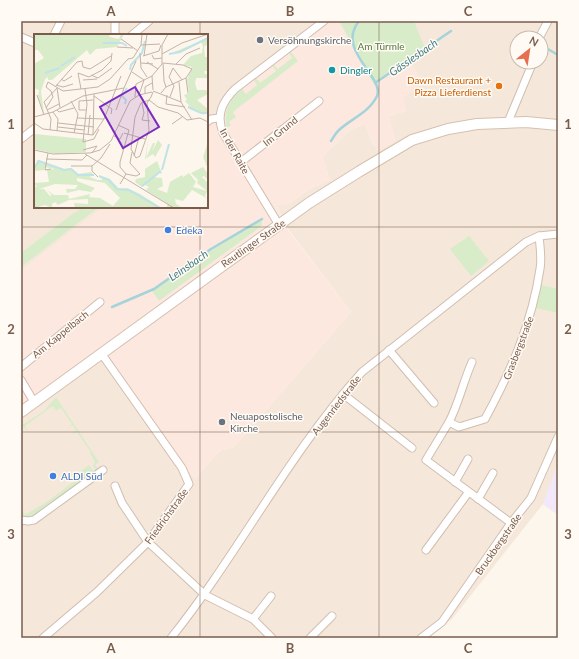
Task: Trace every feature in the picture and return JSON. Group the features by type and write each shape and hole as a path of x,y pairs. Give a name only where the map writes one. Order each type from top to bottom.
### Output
{"main road":[{"name":"Reutlinger Straße","path":"21,412 279,225 360,171 421,136 462,127 508,122 558,125"}],"street":[{"path":"54,34 61,21"},
{"path":"115,21 115,34"},
{"path":"133,34 149,21"},
{"name":"In der Raite","path":"279,225 223,133 219,118 221,108 230,94 324,21"},
{"path":"543,30 548,21"},
{"path":"21,37 34,43"},
{"path":"508,122 530,70"},
{"name":"Im Grund","path":"241,162 319,101"},
{"path":"208,121 211,119 219,118"},
{"path":"21,139 34,129"},
{"name":"Augenriedstraße","path":"171,638 205,595 287,471 343,394 362,372 526,242 540,236 558,234"},
{"name":"Grasbergstraße","path":"449,422 459,428 485,419 507,379 528,326 540,268 540,236"},
{"name":"Am Kappelbach","path":"21,366 100,302"},
{"path":"389,350 434,403"},
{"name":"Friedrichstraße","path":"44,638 97,592 148,542 189,484 182,468 101,353"},
{"path":"472,362 463,381 456,410 426,460 468,493 511,523"},
{"path":"21,380 34,402"},
{"path":"343,394 412,448"},
{"name":"Bruckbergstraße","path":"421,638 442,622 511,523 531,498 558,437"},
{"path":"455,482 468,459"},
{"path":"21,520 28,522 34,520 103,470"},
{"path":"478,499 493,473"},
{"path":"115,486 122,503 148,542 205,595 253,619 272,638"},
{"path":"426,550 468,493"},
{"path":"253,619 271,596"},
{"path":"310,638 332,616"}],"shaded area":[{"path":"21,21 331,21 234,96 226,111 225,117 208,119 208,34 34,34 34,208 103,208 21,271"},
{"path":"331,21 339,21 373,83 407,58 423,81 403,98 406,111 389,116 396,141 377,151 365,125 350,130 322,157 330,180 311,188 287,205 280,206 276,204 288,230 351,312 234,447 219,451 195,479 104,354 21,412 21,271 103,208 208,208 208,119 225,117 228,105 234,96"},
{"path":"339,21 558,21 558,515 543,504 452,619 428,638 21,638 21,415 104,353 195,479 219,451 234,447 351,312 288,229 275,202 287,205 311,188 330,180 322,157 350,130 365,124 374,146 389,116 406,111"},
{"path":"558,462 558,515 543,504"}],"green space":[{"name":"Am Türmle","path":"339,21 414,21 424,46 373,83"},
{"path":"291,52 298,61 233,112 236,117 229,122 231,125 227,128 226,111 234,97 242,89 246,94 257,85 254,80 256,78 260,83 276,71 272,66 274,65 278,69 292,58 289,53"},
{"path":"93,208 98,208 21,267 21,253 75,212 81,209 90,210"},
{"path":"262,220 262,225 259,228 159,301 152,291 212,250"},
{"path":"469,236 489,261 471,276 450,249"},
{"path":"541,285 558,289 558,313 536,308"},
{"path":"56,397 99,462 95,465 98,469 96,471 93,466 95,462 90,453 91,452 77,432 71,434 76,431 73,425 67,429 72,424 61,408 56,411 53,406 51,407 25,426 28,432 22,425 44,411"},
{"path":"89,465 94,472 34,515 27,517 21,515 21,509 25,515 48,501 83,475 80,472"}],"waterway":[{"name":"Leinsbach","path":"331,141 338,131 369,107 377,96 378,89 356,52 353,42 353,32 359,21"},
{"name":"Gässlesbach","path":"375,83 451,31"},
{"name":"Gässlesbach","path":"549,50 558,55"},
{"name":"Leinsbach","path":"112,307 154,289 211,249 262,219"}],"place":[{"name":"Versöhnungskirche","path":"260,40"},
{"name":"Dingler","path":"332,70"},
{"name":"Dawn Restaurant + Pizza Lieferdienst","path":"499,86"},
{"name":"Edeka","path":"168,230"},
{"name":"Neuapostolische Kirche","path":"222,422"},
{"name":"ALDI Süd","path":"53,476"}]}
